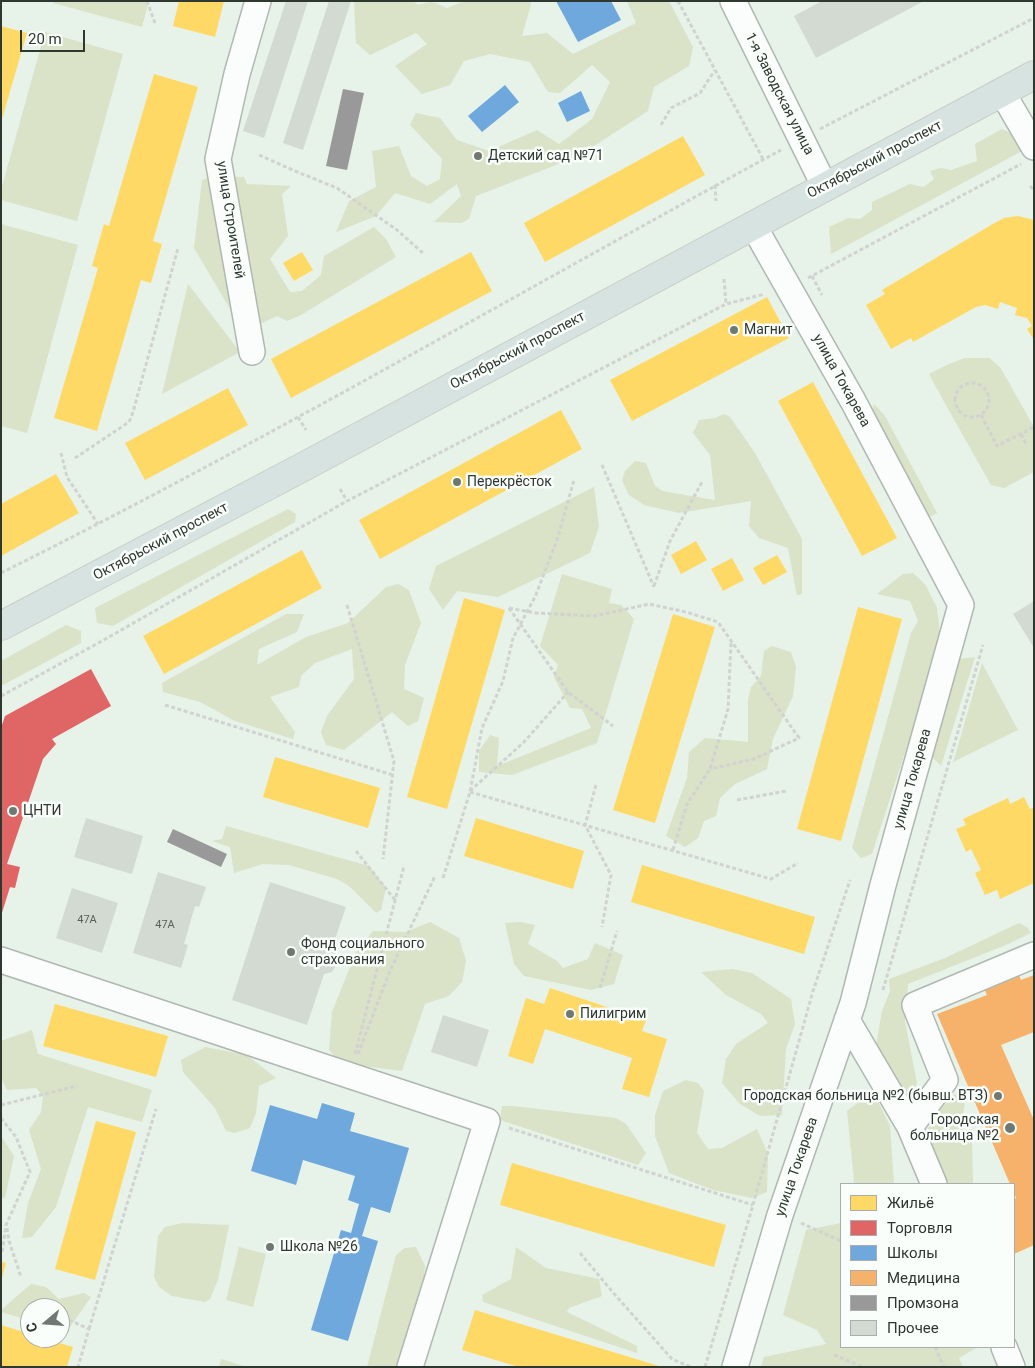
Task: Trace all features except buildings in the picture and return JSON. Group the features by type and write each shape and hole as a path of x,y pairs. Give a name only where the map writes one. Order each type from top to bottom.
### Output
{"main road":[{"name":"Октябрьский проспект","path":"1,626 304,467 1034,75"}],"street":[{"name":"улица Строителей","path":"252,352 218,159 236,74 258,1"},
{"name":"1-я Заводская улица","path":"733,1 825,187"},
{"path":"1002,92 1030,154"},
{"name":"улица Токарева","path":"735,1367 780,1214 853,1003 883,885 962,605 853,401 753,226"},
{"path":"910,1127 945,1080 915,1005 1034,955"},
{"path":"1,960 487,1121 410,1367"},
{"path":"847,1020 910,1127 934,1183"},
{"path":"1004,1348 1012,1367"}],"path":[{"path":"147,1 155,23"},
{"path":"678,1 763,159"},
{"path":"818,130 1034,18"},
{"path":"661,125 671,108 700,93 715,70"},
{"path":"1,573 98,524 298,417 783,148"},
{"path":"1,696 102,641 347,501 726,304 789,289 1030,154"},
{"path":"259,155 337,188 397,230 424,254"},
{"path":"715,185 716,201"},
{"path":"1030,186 1034,190"},
{"path":"75,458 129,422 134,412 178,248"},
{"path":"724,280 726,304"},
{"path":"972,383 984,388 988,393 989,399 988,405 981,415 975,418 962,415 955,403 955,396 959,389 972,383"},
{"path":"981,415 997,446 1034,427"},
{"path":"298,417 306,430"},
{"path":"1021,434 1027,446"},
{"path":"61,453 68,477 98,524"},
{"path":"602,465 654,587 670,541 702,482"},
{"path":"444,878 470,792 482,728 503,681 513,638 535,597 557,540 574,480"},
{"path":"340,489 347,501"},
{"path":"613,726 568,692 509,608 536,614 595,616 649,604 686,612 718,622 800,738 754,759 710,769"},
{"path":"347,605 394,761 383,860"},
{"path":"673,850 687,804 710,769 728,709 731,641"},
{"path":"882,994 983,645"},
{"path":"470,792 524,742 568,692"},
{"path":"165,705 393,775"},
{"path":"596,785 585,825 611,875 602,927"},
{"path":"737,800 786,791"},
{"path":"470,792 771,879 798,863"},
{"path":"356,851 396,900"},
{"path":"349,1076 404,866"},
{"path":"349,1076 390,971 435,876"},
{"path":"705,1367 813,991 850,880"},
{"path":"600,988 617,931"},
{"path":"1,1105 77,1086"},
{"path":"78,1367 156,1109"},
{"path":"1,1118 16,1137 30,1172 6,1225 2,1254"},
{"path":"487,1121 760,1207"},
{"path":"794,1220 840,1241"},
{"path":"6,1225 9,1241 21,1277"},
{"path":"580,1253 672,1359 692,1367"},
{"path":"70,1320 88,1329"},
{"path":"935,1348 944,1367"},
{"path":"834,1355 863,1367"}],"green space":[{"path":"53,1 149,1 142,27 53,3"},
{"path":"354,1 413,1 418,5 433,2 447,8 464,1 530,1 531,4 522,36 547,33 573,54 636,23 627,1 669,1 693,47 689,66 654,87 648,111 577,157 476,196 469,219 461,223 434,222 461,196 457,184 430,204 395,193 376,216 336,232 349,201 376,187 372,151 399,146 411,176 427,186 440,179 442,159 410,125 416,113 440,118 457,140 489,151 537,130 559,144 592,119 610,82 592,65 560,93 548,92 530,62 490,54 464,61 450,85 422,94 395,66 427,44 416,33 370,55 356,43"},
{"path":"45,32 123,54 77,221 1,200 1,190"},
{"path":"1002,129 1011,133 1022,151 831,254 829,227 848,218 860,219 872,210 872,202 910,184 924,187 934,179 930,171 941,168 951,170 977,161 975,144"},
{"path":"211,176 244,177 247,184 291,186 282,194 288,236 270,259 290,292 302,291 321,275 324,256 374,227 386,239 396,257 301,315 287,321 277,316 250,329 239,324 194,248 202,180"},
{"path":"1,224 78,245 27,433 1,426"},
{"path":"188,284 240,352 162,394"},
{"path":"965,358 989,358 1000,367 1034,427 1034,472 1004,488 991,485 929,374"},
{"path":"874,404 885,416 937,513 924,520 871,415"},
{"path":"724,414 730,417 755,453 802,539 802,594 797,595 788,548 759,538 749,526 751,501 679,513 644,505 629,495 622,481 625,471 635,461 646,463 655,486 662,491 715,500 710,455 693,433 699,420 715,418"},
{"path":"594,487 599,526 590,553 498,597 457,591 443,610 429,589 436,566"},
{"path":"288,509 296,514 295,522 113,626 97,623 95,608"},
{"path":"913,573 925,584 937,608 941,642 872,854 861,858 852,848 911,633 918,621 910,601 877,594 903,574"},
{"path":"562,574 612,589 609,603 621,605 634,619 597,743 512,775 479,772 479,751 490,735 499,738 497,766 591,728 582,709 570,708 554,677 558,665 540,646"},
{"path":"398,584 409,590 421,623 405,665 404,689 424,698 418,721 408,726 392,712 344,750 326,745 321,732 327,716 354,679 352,649 315,663 301,676 299,687 270,697 295,732 293,739 235,721 200,702 163,692 162,683 286,614 304,614 297,632 259,649 257,665 306,637 348,623 386,587"},
{"path":"66,625 81,631 81,643 1,685 1,661"},
{"path":"772,646 791,652 796,667 793,696 773,739 767,769 735,784 720,798 716,816 704,821 698,838 685,847 666,836 687,778 689,752 705,738 748,742 748,700 751,687 761,676 764,651"},
{"path":"975,657 941,766 930,755 959,659"},
{"path":"982,663 1018,730 953,763"},
{"path":"226,826 369,866 386,888 381,910 376,913 349,886 337,879 289,865 263,864 234,873 230,847 212,841 222,839"},
{"path":"430,922 459,938 466,961 462,982 449,996 425,1004 402,1071 355,1065 336,1058 329,1050 332,1012 356,952 373,931 406,932"},
{"path":"520,922 535,925 528,944 557,961 563,968 588,959 595,943 623,955 614,984 591,990 524,976 514,964 505,923"},
{"path":"1019,923 1028,928 1031,933 1006,945 908,984 905,1021 917,1083 912,1095 903,1098 875,1051 882,1011 890,991 889,979 945,958"},
{"path":"732,969 752,973 791,999 795,1024 786,1049 782,1115 760,1116 740,1104 722,1083 726,1059 736,1044 768,1023 761,1014 726,995 701,972"},
{"path":"32,1030 38,1054 152,1090 142,1122 88,1107 56,1207 32,1237 22,1238 28,1203 41,1169 29,1130 41,1112 43,1096 36,1088 7,1090 1,1078 1,1041"},
{"path":"205,1047 247,1055 276,1078 259,1086 256,1113 250,1128 235,1133 226,1131 215,1108 183,1072 181,1060"},
{"path":"686,1080 698,1083 704,1091 697,1133 708,1149 722,1148 757,1129 768,1154 767,1192 752,1198 713,1190 669,1173 655,1136 655,1115 663,1091"},
{"path":"873,1091 890,1126 894,1183 853,1183 847,1111"},
{"path":"955,1094 965,1104 961,1124 972,1141 973,1183 941,1183 924,1139 933,1116"},
{"path":"502,1106 616,1118 626,1124 646,1153 638,1165 500,1120"},
{"path":"1,1136 14,1156 5,1198 1,1197"},
{"path":"182,1223 229,1225 218,1280 210,1299 205,1302 172,1296 159,1287 154,1277 158,1236 165,1227"},
{"path":"840,1223 840,1348 976,1348 959,1358 963,1367 761,1367 764,1357 826,1344 817,1330 783,1315 806,1230"},
{"path":"239,1247 266,1254 253,1307 226,1300"},
{"path":"416,1247 425,1266 421,1313 403,1367 367,1367 396,1255 405,1248"},
{"path":"516,1247 546,1268 599,1279 602,1296 569,1308 567,1312 637,1346 637,1353 483,1302 482,1295 511,1279"},
{"path":"31,1284 46,1287 58,1298 20,1298 20,1318 1,1312"},
{"path":"84,1293 91,1297 70,1327 70,1298 63,1298"},
{"path":"221,1359 247,1367 219,1367"}],"place":[{"name":"Детский сад №71","path":"478,156"},
{"name":"Магнит","path":"734,330"},
{"name":"Перекрёсток","path":"457,482"},
{"name":"ЦНТИ","path":"13,811"},
{"name":"Фонд социального страхования","path":"291,952"},
{"name":"Пилигрим","path":"570,1014"},
{"name":"Городская больница №2 (бывш. ВТЗ)","path":"998,1096"},
{"name":"Городская больница №2","path":"1010,1128"},
{"name":"Школа №26","path":"270,1247"}]}
